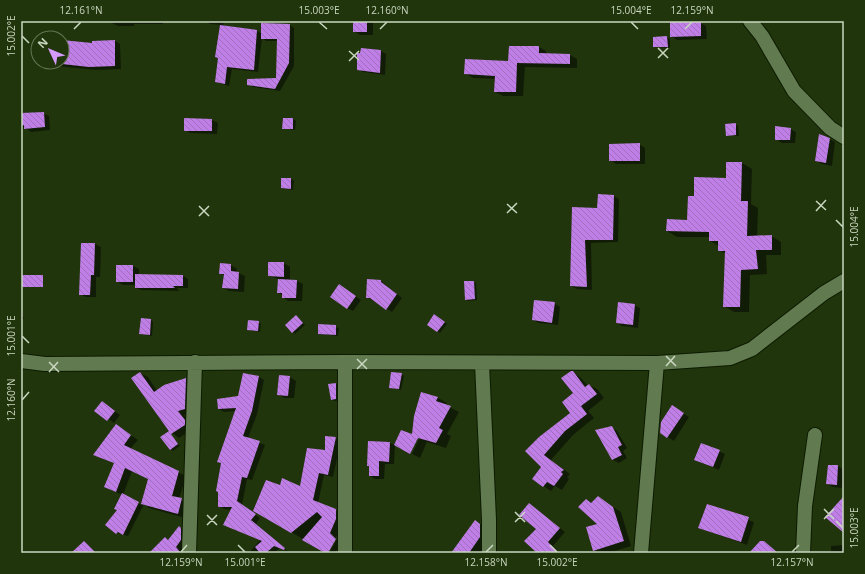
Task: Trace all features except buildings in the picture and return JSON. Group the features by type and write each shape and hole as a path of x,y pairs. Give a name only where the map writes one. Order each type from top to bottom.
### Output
{"street":[{"path":"750,21 762,36 794,91 830,128 844,137"},
{"path":"21,361 45,364 195,362 482,363 657,362 730,358 752,349 824,293 844,281"},
{"path":"189,553 195,362"},
{"path":"345,362 346,553"},
{"path":"641,553 657,362"},
{"path":"482,363 490,520 489,553"},
{"path":"803,553 805,506 815,435"}]}
